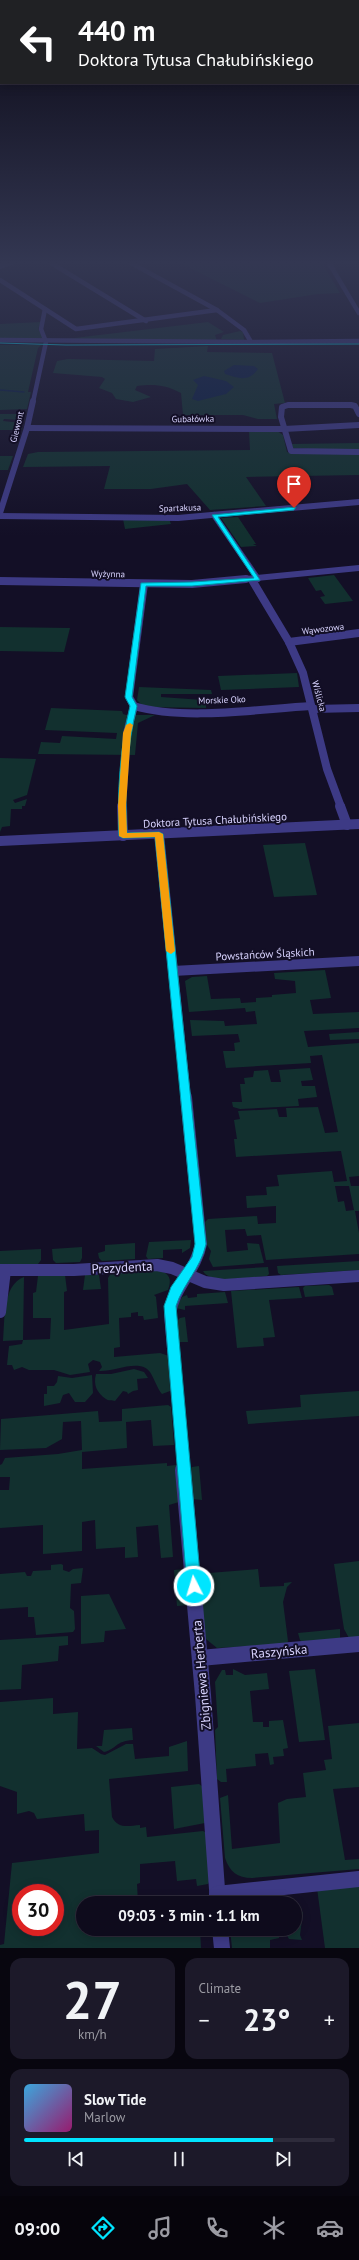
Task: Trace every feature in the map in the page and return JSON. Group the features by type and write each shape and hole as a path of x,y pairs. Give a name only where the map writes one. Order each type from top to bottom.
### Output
{"street":[{"name":"Giewont","path":"0,512 2,500 27,428 43,354"},
{"path":"359,414 355,406 351,404 297,405 282,407 284,429 291,451 359,452"},
{"name":"Gubałówka","path":"27,428 284,429 359,425"},
{"name":"Spartakusa","path":"0,516 178,518 359,502"},
{"name":"Wiślicka","path":"214,515 255,579 289,642 303,673 327,769 347,825"},
{"name":"Wyżynna","path":"0,581 192,584 359,568"},
{"path":"123,836 122,815 127,733 134,706 129,697 144,584"},
{"name":"Wąwozowa","path":"289,642 359,633"},
{"name":"Morskie Oko","path":"134,706 150,710 185,711 312,707 359,708"},
{"name":"Doktora Tytusa Chałubińskiego","path":"0,841 359,824"},
{"name":"Zbigniewa Herberta","path":"159,834 200,1244 198,1258 186,1274 172,1299 170,1315 200,1658 217,1896"},
{"name":"Powstańców Śląskich","path":"173,971 359,961"},
{"name":"Prezydenta","path":"2,1270 81,1269 157,1265 205,1282 224,1285 359,1276"},
{"path":"0,1312 2,1270"},
{"name":"Raszyńska","path":"200,1658 359,1644"},
{"path":"238,1896 359,1879"},
{"path":"221,1936 222,1948"}],"green space":[{"path":"0,354 37,354 28,392 31,392 27,409 0,410"},
{"path":"155,354 272,354 285,403 274,404 277,419 258,419 243,415 183,415 181,393 170,388 155,385 137,386 135,390 151,397 133,402 116,399 112,393 99,388 105,379 102,377 53,373 57,361 68,359 154,361"},
{"path":"0,414 24,414 22,420 4,419 3,421 22,423 22,430 0,430"},
{"path":"249,431 277,431 283,435 287,452 290,453 359,454 359,475 246,477 266,506 210,510 187,484 151,489 104,489 110,466 23,467 28,454 38,452 250,450"},
{"path":"359,443 359,451 293,448 291,444"},
{"path":"0,456 13,456 8,470 0,470"},
{"path":"238,517 256,544 253,544 257,546 241,547 221,518"},
{"path":"123,519 169,519 171,524 125,529"},
{"path":"334,575 353,601 325,604 320,597 325,596 321,590 316,591 308,578"},
{"path":"0,627 70,628 64,652 0,651"},
{"path":"297,673 299,687 221,690 218,676"},
{"path":"139,687 211,690 212,694 161,694 161,697 203,700 206,708 144,707 137,700"},
{"path":"51,708 122,711 123,714 126,715 155,715 138,723 135,755 38,754 41,742 60,743 62,736 116,739 117,733 45,730"},
{"path":"0,758 36,759 27,795 13,800 15,803 27,799 25,806 22,806 22,809 11,809 10,826 2,827 0,832"},
{"path":"305,843 317,895 274,897 263,845"},
{"path":"325,970 331,998 310,1000 313,1014 359,1012 359,1028 304,1031 308,1047 359,1043 359,1176 349,1177 351,1186 359,1186 359,1211 355,1211 359,1233 359,1254 266,1260 261,1235 247,1236 245,1229 225,1230 227,1252 248,1250 247,1243 259,1244 264,1263 213,1267 209,1259 211,1251 207,1245 205,1222 208,1219 257,1216 258,1224 276,1223 276,1206 247,1208 246,1196 267,1195 266,1187 279,1186 277,1175 332,1171 334,1182 347,1181 341,1151 236,1157 234,1139 237,1139 234,1120 240,1119 238,1111 277,1109 279,1117 287,1117 286,1108 318,1107 325,1133 338,1132 322,1055 310,1056 311,1063 226,1068 223,1051 235,1051 234,1043 240,1042 238,1034 192,1036 190,1020 224,1021 225,1026 257,1024 255,1011 246,1012 245,1008 189,1012 185,981 192,977 207,976 211,999 240,998 241,1003 256,1002 256,998 272,997 272,995 296,993 295,981 275,979 274,973","holes":["335,1186 349,1186 354,1210 346,1211 344,1201 338,1202"]},
{"path":"359,1032 359,1039 330,1040 329,1034"},
{"path":"310,1068 313,1080 301,1081 302,1086 315,1086 317,1097 298,1099 299,1106 240,1109 233,1107 232,1102 242,1102 240,1084 245,1084 244,1078 253,1077 254,1071 268,1070 271,1082 281,1082 279,1070"},
{"path":"191,1240 190,1248 182,1253 182,1249 163,1250 163,1258 148,1259 146,1256 149,1242"},
{"path":"135,1243 135,1259 102,1261 99,1258 98,1253 105,1251 105,1245"},
{"path":"82,1247 82,1258 80,1262 56,1263 53,1260 52,1249"},
{"path":"41,1249 41,1260 38,1264 0,1266 0,1251"},
{"path":"359,1261 359,1270 281,1275 278,1273 277,1266"},
{"path":"268,1267 269,1274 267,1276 242,1279 214,1278 207,1275 203,1271"},
{"path":"159,1270 166,1273 169,1277 170,1283 168,1290 154,1295 156,1297 158,1318 144,1320 143,1316 138,1316 138,1312 131,1313 131,1317 119,1318 120,1347 114,1348 114,1357 160,1353 169,1356 170,1391 162,1394 150,1372 146,1368 140,1366 99,1371 102,1367 100,1362 93,1360 88,1364 90,1372 70,1375 54,1370 29,1370 22,1367 14,1370 12,1365 7,1365 9,1346 22,1344 23,1340 50,1339 51,1318 33,1318 33,1293 36,1292 38,1276 65,1275 67,1291 64,1292 64,1330 109,1324 108,1278 111,1273"},
{"path":"85,1275 99,1275 101,1289 83,1290"},
{"path":"24,1277 23,1340 3,1341 8,1295 17,1281"},
{"path":"329,1285 332,1287 334,1295 305,1297 303,1288 305,1286"},
{"path":"299,1287 302,1298 269,1300 275,1337 263,1338 264,1346 237,1348 231,1291"},
{"path":"225,1292 228,1303 185,1306 185,1310 176,1308 182,1297 187,1295 188,1298 197,1297 197,1294"},
{"path":"185,1317 188,1342 179,1342 177,1321 180,1318"},
{"path":"134,1369 144,1372 148,1378 137,1379 138,1390 128,1394 127,1392 123,1391 115,1401 107,1400 96,1388 96,1374 111,1374"},
{"path":"92,1375 93,1393 85,1402 75,1402 69,1393 63,1395 60,1403 44,1406 44,1394 47,1394 47,1386 54,1386 57,1382 58,1376 72,1378"},
{"path":"359,1391 359,1416 248,1424 246,1411 301,1407 300,1395"},
{"path":"168,1405 171,1407 174,1445 153,1446 151,1420 126,1422 127,1448 82,1452 82,1469 167,1463 167,1466 176,1465 179,1502 169,1505 173,1557 161,1558 158,1525 136,1527 138,1557 125,1558 125,1547 96,1549 95,1520 82,1522 82,1551 43,1554 43,1525 0,1528 0,1490 9,1490 10,1477 0,1477 0,1465 5,1458 58,1454 82,1450 81,1421 63,1422 62,1439 46,1448 0,1450 1,1419 98,1411 99,1422 122,1421 122,1409"},
{"path":"199,1466 202,1500 192,1499 190,1469 192,1467"},
{"path":"359,1561 359,1637 349,1638 344,1629 334,1564"},
{"path":"51,1565 63,1565 63,1570 69,1572 73,1569 83,1568 81,1583 71,1584 70,1608 74,1611 75,1629 73,1632 36,1635 34,1617 28,1617 28,1607 0,1609 0,1574 25,1572 27,1576 31,1576 33,1571 51,1570"},
{"path":"185,1569 188,1605 177,1606 174,1570"},
{"path":"258,1569 260,1587 284,1586 284,1583 292,1582 287,1587 283,1602 288,1641 287,1644 217,1648 206,1639 204,1633 201,1577 209,1573"},
{"path":"109,1594 126,1629 105,1631 104,1642 81,1644 81,1596"},
{"path":"340,1629 340,1638 302,1642 298,1633"},
{"path":"68,1636 68,1645 59,1646 58,1661 22,1665 21,1689 0,1690 0,1640"},
{"path":"233,1669 245,1675 267,1673 269,1689 250,1691 253,1722 263,1722 263,1727 269,1727 269,1721 283,1720 288,1748 283,1749 284,1756 273,1757 274,1764 270,1765 268,1753 255,1754 256,1766 226,1769 227,1782 221,1782 217,1779 215,1730 218,1727 215,1682 222,1670 225,1670 226,1675 233,1675"},
{"path":"315,1669 325,1740 299,1742 289,1671"},
{"path":"53,1698 53,1714 78,1712 77,1749 92,1748 105,1755 126,1744 133,1744 135,1759 169,1756 169,1747 187,1741 188,1771 109,1779 112,1817 114,1821 120,1825 140,1825 140,1828 146,1827 147,1837 203,1831 206,1833 210,1880 208,1884 197,1886 196,1879 177,1881 175,1861 140,1864 140,1883 137,1884 138,1896 76,1896 76,1936 200,1936 201,1948 0,1948 0,1945 4,1944 12,1863 99,1853 99,1830 85,1831 84,1814 37,1819 34,1813 29,1811 17,1814 17,1792 0,1786 0,1702"},
{"path":"359,1723 359,1787 333,1789 345,1860 359,1859 359,1869 252,1878 242,1877 235,1873 229,1867 225,1858 220,1798 228,1795 232,1849 280,1843 278,1803 287,1799 306,1797 303,1773 326,1770 324,1760 332,1759 328,1726"},
{"path":"132,1728 133,1740 119,1743 108,1751 104,1752 96,1746 102,1746 104,1730"},
{"path":"199,1784 203,1787 205,1823 174,1829 171,1787"},
{"path":"359,1884 359,1948 325,1948 317,1888"},
{"path":"231,1936 279,1936 279,1938 270,1940 270,1948 232,1948"},
{"path":"287,1936 300,1936 302,1940 289,1939"}],"water":[{"path":"234,365 254,366 258,369 247,378 239,378 225,374 224,371"},
{"path":"204,376 226,381 234,387 226,394 198,401 192,399 198,385 193,380"}],"waterway":[{"path":"0,390 24,392"}],"slow traffic":[{"path":"130,725 127,733 122,806 123,836 159,834 171,951"}],"route":[{"path":"194,1586 170,1306 175,1290 198,1258 200,1244 159,834 123,836 122,806 127,733 134,706 130,702 129,697 144,584 192,584 258,579 214,515 294,508"}]}
